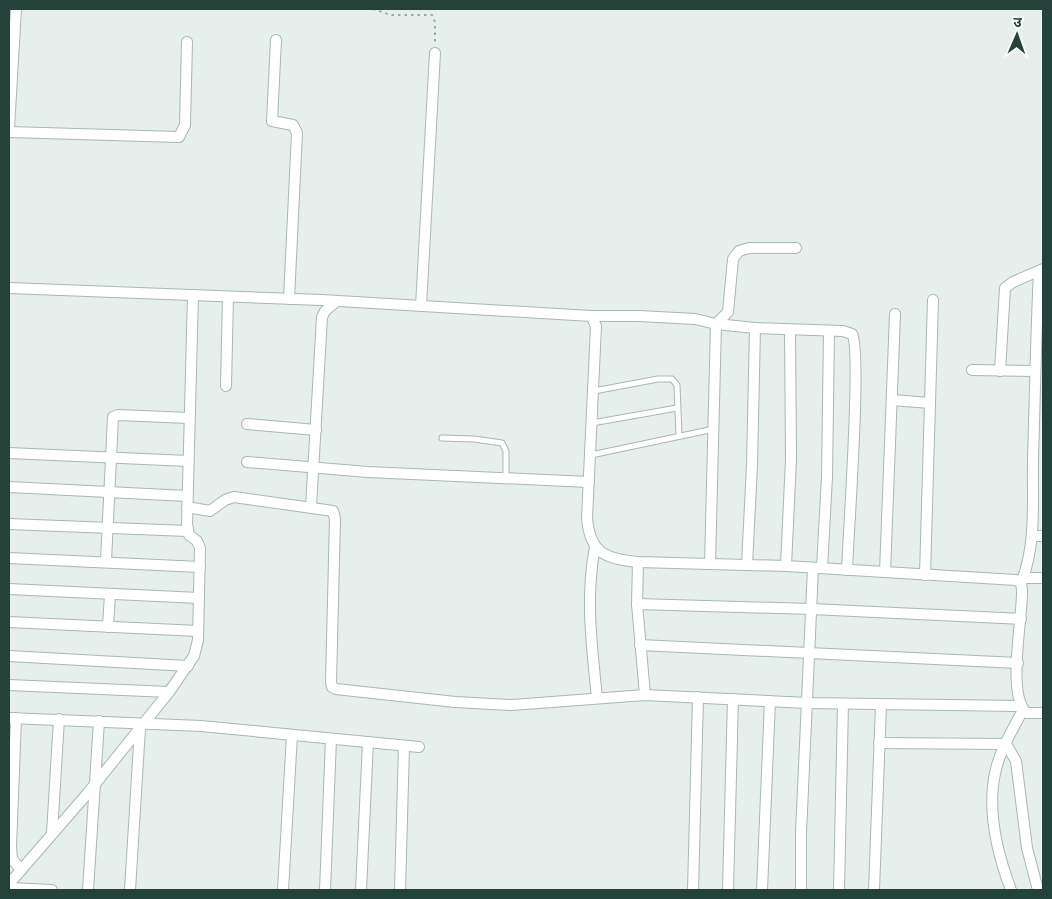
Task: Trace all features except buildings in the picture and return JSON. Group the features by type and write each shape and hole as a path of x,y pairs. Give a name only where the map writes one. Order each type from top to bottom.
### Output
{"street":[{"path":"9,128 16,9"},
{"path":"276,40 272,121 293,125 297,133 289,299"},
{"path":"9,132 179,137 185,125 186,42"},
{"path":"421,306 435,53"},
{"path":"710,564 716,324 728,312 733,259 739,251 749,248 796,248"},
{"path":"1000,371 1005,288 1008,284 1041,270 1035,371 1039,417 1038,498 1029,560 1022,580 1016,679 1022,708 996,770 992,813 997,846 1010,890"},
{"path":"9,288 228,296 591,316 676,318 755,328 848,331 854,337 855,387 847,570"},
{"path":"9,884 142,726 188,666 196,651 200,545 189,535 187,502 193,295"},
{"path":"226,386 228,296"},
{"path":"925,575 933,300"},
{"path":"311,507 322,317 336,301"},
{"path":"885,572 895,314"},
{"path":"591,316 596,326 588,534 595,547 612,558 638,562 786,566 1022,580 1043,578"},
{"path":"747,565 752,466 755,328"},
{"path":"786,566 791,459 790,330"},
{"path":"800,890 811,609 827,477 829,330"},
{"path":"972,370 1035,371"},
{"path":"892,400 930,403"},
{"path":"106,561 112,422 115,416 190,418"},
{"path":"247,424 316,430"},
{"path":"9,453 188,461"},
{"path":"247,462 368,472 589,482"},
{"path":"9,487 110,492 187,502 210,511 234,497 276,504 328,509 335,515 331,676 332,687 336,689 454,702 512,705 645,695 807,703 1022,708 1032,714 1043,713"},
{"path":"9,524 188,531"},
{"path":"1032,536 1043,536"},
{"path":"595,547 591,568 590,600 597,698"},
{"path":"9,558 106,561 200,567"},
{"path":"638,562 637,604 645,695"},
{"path":"9,589 199,598"},
{"path":"108,627 110,594"},
{"path":"637,604 811,609 1021,619"},
{"path":"9,622 198,631"},
{"path":"640,645 1018,663"},
{"path":"9,656 188,666"},
{"path":"9,685 169,692"},
{"path":"693,890 698,697"},
{"path":"728,890 733,699"},
{"path":"762,890 770,701"},
{"path":"838,890 843,704"},
{"path":"874,890 881,704"},
{"path":"21,870 12,859 11,847 13,718 99,721 142,726 292,735 419,747"},
{"path":"52,833 59,719"},
{"path":"88,890 99,721"},
{"path":"130,890 142,726"},
{"path":"283,890 292,735"},
{"path":"324,890 332,739"},
{"path":"361,890 368,742"},
{"path":"879,743 1006,744"},
{"path":"1006,744 1016,761 1027,848 1038,890"},
{"path":"400,890 404,746"},
{"path":"9,888 52,890"}],"lane":[{"path":"593,391 658,379 672,379 677,385 679,436"},
{"path":"592,423 677,408"},
{"path":"590,455 679,436 693,435 714,429"},
{"path":"442,438 474,439 502,443 506,451 506,477"}],"path":[{"path":"373,9 391,15 432,15 435,22 435,53"}]}
